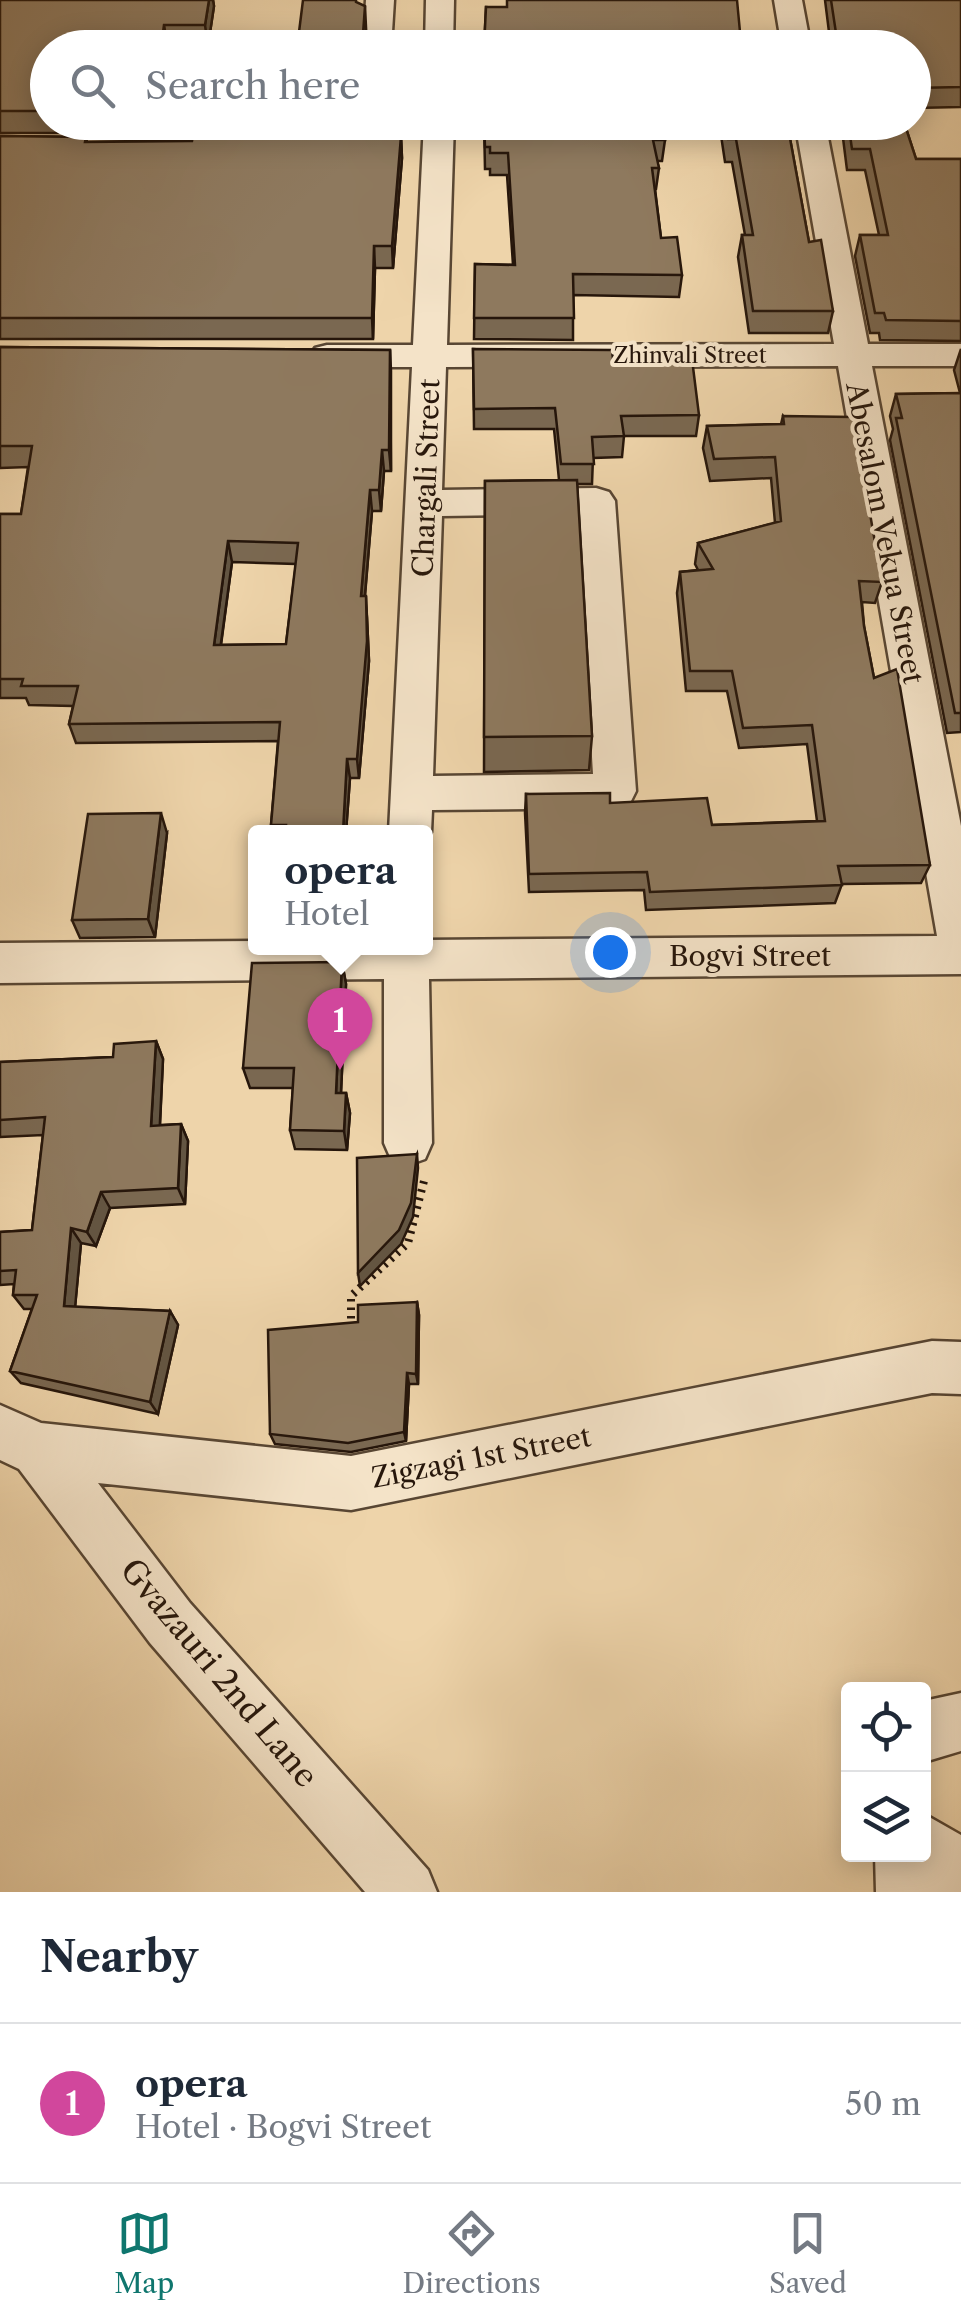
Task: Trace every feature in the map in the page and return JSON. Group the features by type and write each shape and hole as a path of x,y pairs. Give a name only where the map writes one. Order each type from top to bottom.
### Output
{"street":[{"path":"378,30 380,0"},
{"path":"439,30 440,0"},
{"path":"788,0 794,30"},
{"path":"330,145 348,140"},
{"name":"Chargali Street","path":"411,813 438,140"},
{"name":"Abesalom Vekua Street","path":"813,140 961,943"},
{"name":"Zhinvali Street","path":"296,356 961,355"},
{"path":"411,813 615,791 596,502 425,503"},
{"name":"Bogvi Street","path":"433,953 961,955"},
{"name":"Bogvi Street","path":"0,963 324,955"},
{"path":"405,955 408,1142"},
{"name":"Zigzagi 1st Street","path":"19,1441 351,1483 932,1367 961,1368"},
{"name":"Gvazauri 2nd Lane","path":"19,1441 170,1623 406,1892"},
{"path":"931,1729 961,1722"},
{"path":"931,1850 961,1872"},
{"path":"907,1892 908,1862"}],"path":[{"path":"351,1334 351,1296 408,1242 422,1200 424,1173 408,1142"}],"building":[{"path":"0,0 209,0 205,25 164,25 163,30 30,30 30,111 0,111"},
{"path":"303,0 356,0 365,6 363,30 299,30"},
{"path":"507,0 737,0 740,30 485,30 486,7 507,7"},
{"path":"831,0 961,0 961,87 931,88 931,30 836,30"},
{"path":"0,136 85,142 401,140 392,246 374,246 372,318 0,318"},
{"path":"485,140 653,140 659,168 652,168 661,238 677,237 682,275 573,274 574,318 474,318 475,264 515,265 508,153 490,153 490,147 485,147"},
{"path":"736,140 790,140 809,242 821,240 833,311 753,311 742,235 753,235"},
{"path":"851,140 910,140 916,159 961,159 961,321 886,320 884,313 875,313 860,235 888,235 870,149 852,149"},
{"path":"0,347 390,350 389,450 382,450 379,490 370,490 361,596 366,596 367,641 357,759 347,759 343,825 271,825 280,722 69,724 78,686 21,686 23,679 0,679 0,514 21,514 32,446 0,446","holes":["228,541 298,543 286,644 214,645"]},
{"path":"473,349 612,350 613,359 692,359 699,415 621,416 624,436 592,437 594,464 561,464 555,408 474,409"},
{"path":"961,393 961,713 955,713 896,418 902,418 896,394"},
{"path":"783,416 853,417 882,582 859,581 864,626 874,678 897,669 930,865 838,866 842,885 650,892 647,872 529,874 526,794 610,793 610,803 707,798 712,825 825,821 812,725 743,728 732,671 690,671 680,572 713,569 698,543 781,521 775,457 714,459 707,426 784,424"},
{"path":"577,480 592,736 484,737 485,481"},
{"path":"161,813 148,919 72,920 88,814"},
{"path":"342,962 336,1093 346,1093 344,1131 290,1130 294,1068 243,1068 252,963"},
{"path":"156,1041 151,1126 181,1124 178,1188 101,1192 87,1232 71,1228 64,1306 170,1311 150,1402 10,1371 37,1295 13,1295 16,1270 0,1271 0,1232 32,1230 45,1117 0,1120 0,1062 113,1057 114,1044"},
{"path":"417,1154 411,1203 399,1230 358,1273 357,1158"},
{"path":"417,1302 416,1374 407,1373 404,1432 348,1443 270,1434 268,1330 358,1322 358,1305"}],"place":[{"name":"opera","path":"340,1070"}]}
